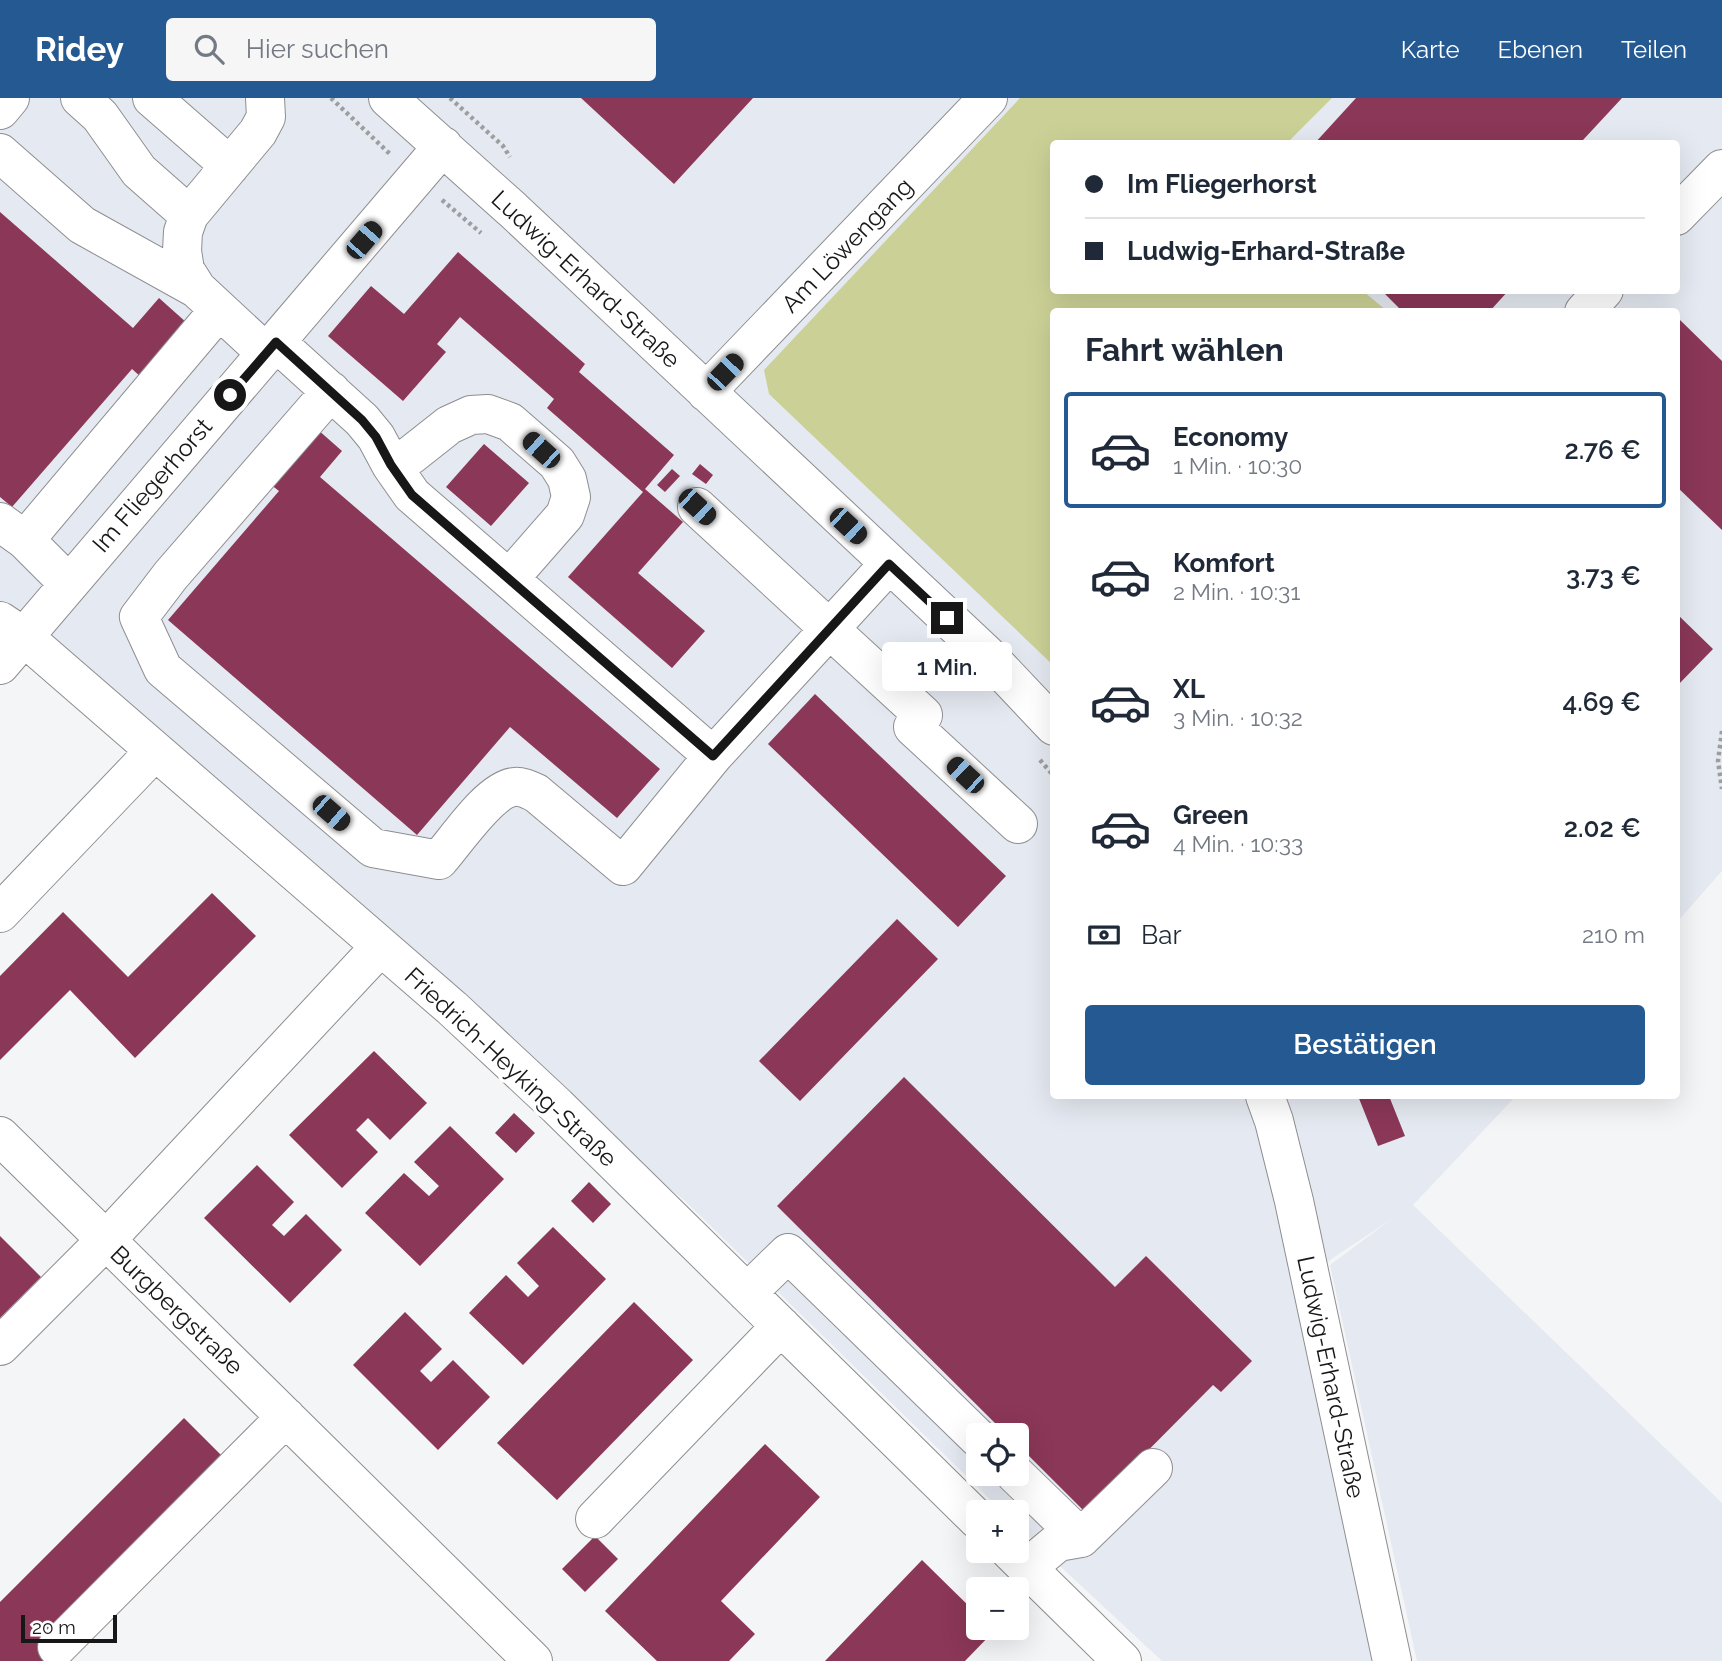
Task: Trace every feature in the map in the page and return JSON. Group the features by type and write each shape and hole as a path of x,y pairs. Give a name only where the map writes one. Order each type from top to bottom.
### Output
{"street":[{"path":"0,110 10,98"},
{"path":"80,98 100,116 139,171 189,215"},
{"path":"152,98 230,166"},
{"path":"208,300 185,270 183,232 189,215 258,132 266,117 265,98"},
{"name":"Ludwig-Erhard-Straße","path":"388,98 513,209 986,654 1050,722"},
{"name":"Am Löwengang","path":"706,393 988,98"},
{"name":"Im Fliegerhorst","path":"8,641 68,583 443,146"},
{"path":"0,153 82,225 208,300 331,391 376,437 412,495 713,756"},
{"path":"1680,212 1722,169"},
{"path":"1588,308 1600,294"},
{"path":"68,583 12,531 208,300"},
{"path":"331,391 171,575 139,617 163,669 373,848 439,860 493,797 504,789 518,786 536,793 623,866 713,756 889,564"},
{"path":"391,465 411,455 449,425 471,415 488,414 510,422 557,463 567,479 571,497 565,515 509,579"},
{"path":"697,507 923,715 913,727 1018,824"},
{"name":"Friedrich-Heyking-Straße","path":"8,641 154,752 452,1008 557,1106 966,1508"},
{"path":"0,914 154,752"},
{"name":"Burgbergstraße","path":"380,947 106,1240 533,1661"},
{"name":"Ludwig-Erhard-Straße","path":"1266,1099 1294,1201 1392,1661"},
{"path":"0,1136 106,1240 0,1346"},
{"path":"747,1293 788,1253 966,1426"},
{"path":"595,1519 781,1326"},
{"path":"57,1647 286,1417"},
{"path":"1029,1554 1058,1542 1081,1538 1153,1468"},
{"path":"1027,1486 1081,1538"},
{"path":"1022,1563 1122,1661"}],"path":[{"path":"331,98 417,178"},
{"path":"1722,731 1718,761 1722,789"}],"shaded area":[{"path":"0,98 1722,98 1722,871 1680,919 1680,308 1050,308 1050,1099 1513,1099 1413,1205 1722,1503 1722,1661 1417,1661 1330,1265 1393,1218 1300,1280 1379,1661 1162,1661 1029,1537 1029,1500 991,1500 976,1486 1029,1486 1029,1423 966,1423 966,1476 683,1199 557,1106 24,638 0,665"}],"green space":[{"path":"1020,98 1332,98 1290,140 1050,140 1050,294 1367,294 1383,308 1050,308 1050,662 769,394 764,370"}],"building":[{"path":"581,98 753,98 674,184"},
{"path":"1356,98 1622,98 1583,140 1318,140"},
{"path":"0,212 133,328 159,298 187,323 141,377 132,369 12,507 0,497"},
{"path":"458,252 585,364 579,372 674,455 645,489 683,522 638,573 705,631 672,668 568,577 643,492 547,408 554,399 460,317 437,344 446,352 403,401 328,336 371,286 404,314"},
{"path":"1385,294 1505,294 1493,308 1399,308"},
{"path":"1680,320 1722,361 1722,530 1680,490"},
{"path":"317,429 342,451 320,477 660,769 617,818 510,727 417,835 168,620 279,491 270,484"},
{"path":"484,444 529,483 491,526 446,487"},
{"path":"700,464 713,475 706,484 692,474"},
{"path":"672,469 680,476 665,492 657,485"},
{"path":"1680,617 1713,649 1680,683"},
{"path":"815,694 1006,876 958,927 768,744"},
{"path":"212,893 256,936 135,1058 70,990 0,1060 0,976 63,912 128,977"},
{"path":"897,919 938,959 800,1101 759,1061"},
{"path":"374,1051 427,1103 390,1140 368,1118 356,1130 378,1152 342,1188 289,1135"},
{"path":"904,1077 1115,1287 1146,1256 1252,1361 1221,1392 1213,1385 1086,1513 1029,1456 1029,1423 995,1423 777,1206"},
{"path":"1359,1099 1390,1099 1405,1136 1378,1146"},
{"path":"514,1113 535,1133 516,1153 495,1133"},
{"path":"450,1126 504,1179 420,1266 365,1213 404,1173 429,1196 439,1186 414,1162"},
{"path":"257,1165 294,1202 272,1225 284,1236 306,1214 342,1250 290,1303 204,1218"},
{"path":"589,1182 611,1204 593,1223 571,1201"},
{"path":"553,1227 606,1279 523,1365 469,1313 506,1275 528,1297 539,1286 517,1263"},
{"path":"0,1236 41,1277 0,1318"},
{"path":"634,1302 693,1360 557,1500 497,1443"},
{"path":"405,1312 442,1349 420,1371 431,1382 453,1360 490,1397 438,1450 353,1365"},
{"path":"184,1418 227,1461 59,1661 0,1661 0,1602"},
{"path":"765,1444 820,1497 721,1601 755,1634 729,1661 657,1661 605,1611"},
{"path":"595,1536 618,1559 585,1592 562,1569"},
{"path":"922,1560 966,1603 966,1640 985,1640 965,1661 825,1661"}],"route":[{"path":"230,395 276,342 362,420 376,437 412,495 713,756 889,564 947,618"}]}
